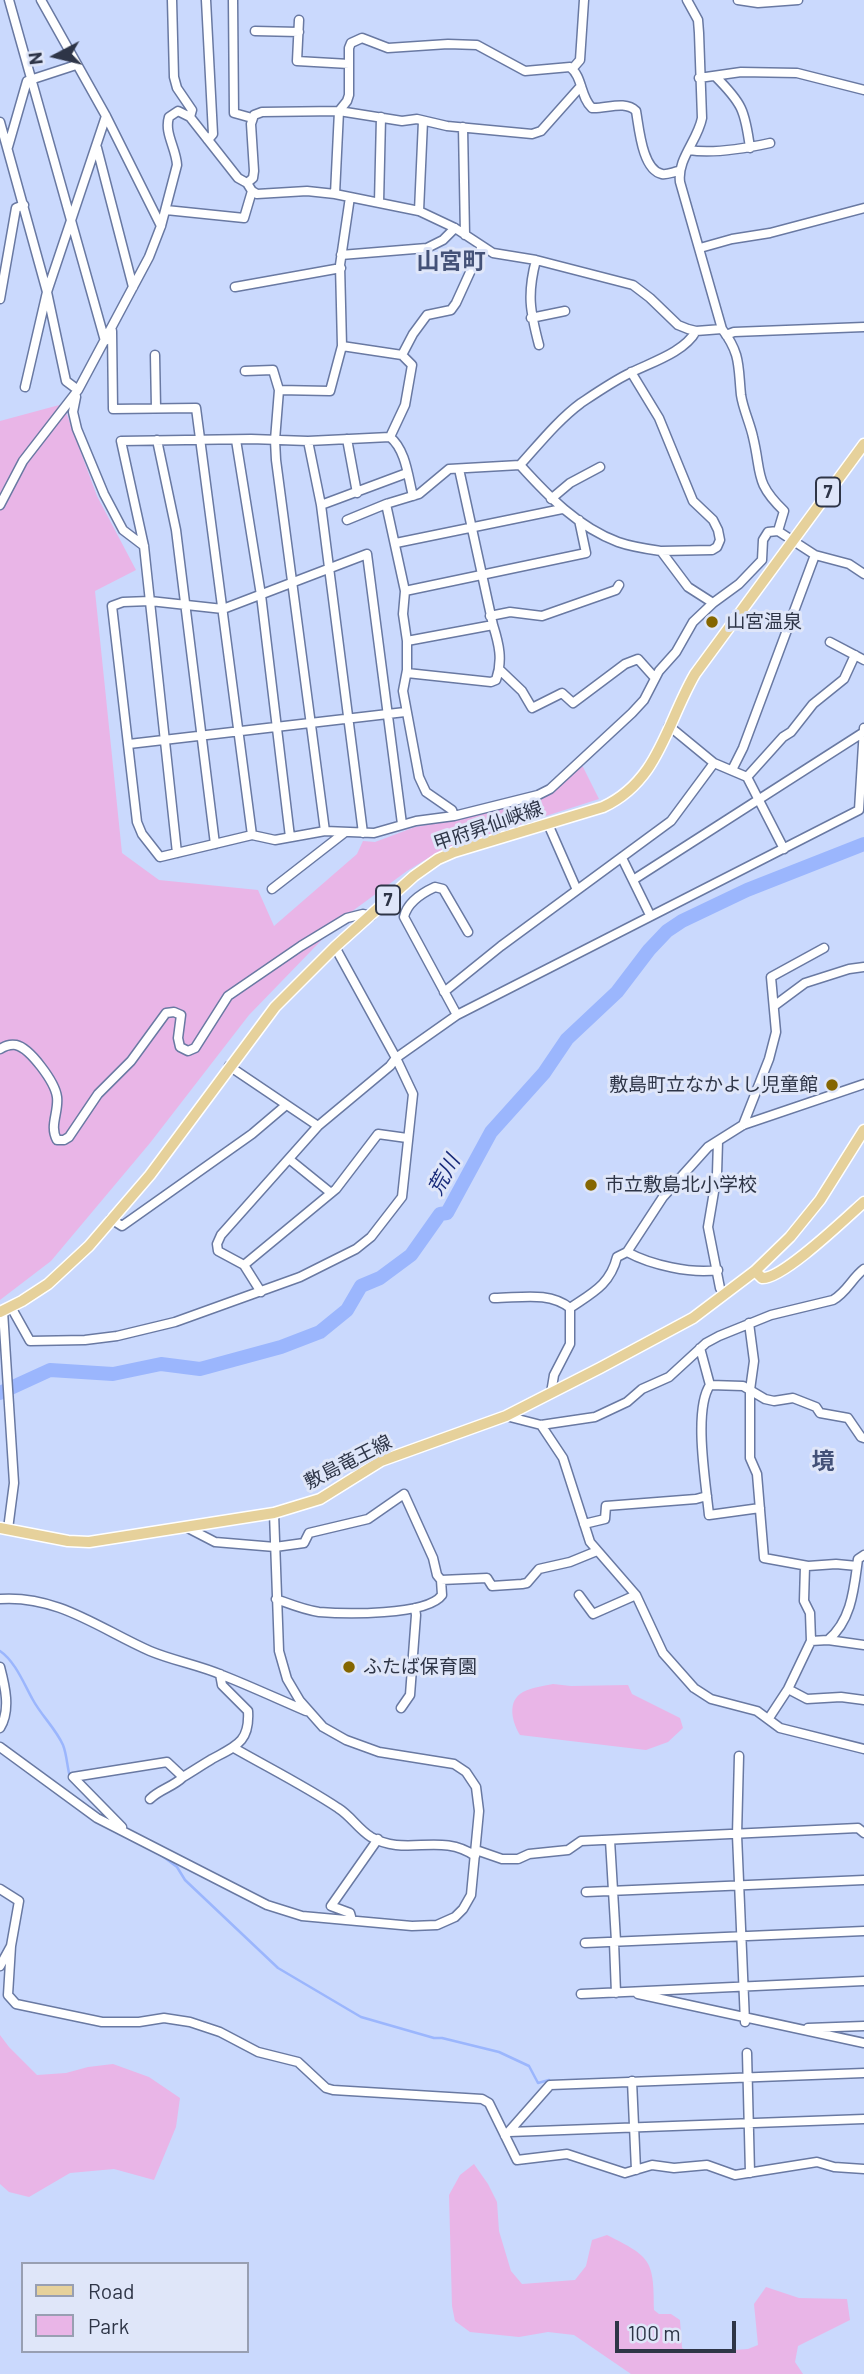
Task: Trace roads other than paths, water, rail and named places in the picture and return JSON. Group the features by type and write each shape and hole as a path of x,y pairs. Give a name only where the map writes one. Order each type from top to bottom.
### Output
{"main road":[{"name":"甲府昇仙峡線","path":"5,1310 62,1273 89,1246 150,1175 275,1007 335,947 414,876 438,859 454,852 603,807 626,794 649,770 695,674 864,444"},
{"name":"敷島竜王線","path":"4,1529 68,1541 89,1542 274,1513 320,1499 380,1461 506,1416 693,1318 724,1295 790,1237 820,1200 864,1130"},
{"path":"755,1270 762,1278 774,1275 822,1240 864,1202"}],"street":[{"path":"9,0 105,341"},
{"path":"41,0 106,116 162,226"},
{"path":"172,0 174,77 177,88 192,110 190,117"},
{"path":"206,0 213,134 208,140"},
{"path":"233,0 234,113 252,118"},
{"path":"573,68 580,60 584,0"},
{"path":"687,0 698,20 702,118 679,171 724,332 734,345 739,359 741,396 754,441 761,481 768,495 784,511 778,531"},
{"path":"738,0 758,3 798,0"},
{"path":"299,20 298,61 349,64"},
{"path":"255,32 299,32"},
{"path":"335,194 340,111 349,95 347,54 351,43 367,38 388,48 477,45 524,71 567,66 573,68 592,108 631,106 636,111 650,166 657,173 664,175 679,171"},
{"path":"7,148 27,81 76,65"},
{"path":"699,78 741,72 797,73 864,90"},
{"path":"715,76 737,98 746,116 750,148"},
{"path":"166,210 244,218 254,171 252,118 257,113 340,111 527,134 541,131 581,86"},
{"path":"0,505 23,461 78,390 149,257 162,226 177,164 167,123 173,113 178,111 190,117 238,178 257,194 307,191 419,211 455,229 493,253 536,260 633,285 678,325 696,331 864,327"},
{"path":"25,387 47,292 106,116"},
{"path":"379,203 381,117"},
{"path":"419,211 423,121"},
{"path":"0,122 47,292 66,381 78,390"},
{"path":"463,127 465,235"},
{"path":"689,150 704,153 770,143"},
{"path":"96,147 133,287"},
{"path":"279,390 330,391 342,346 341,255 350,197"},
{"path":"0,299 16,208 24,205"},
{"path":"700,248 864,208"},
{"path":"341,255 427,248 443,240 455,229"},
{"path":"402,355 427,315 451,310 482,246"},
{"path":"536,260 529,289 531,318 539,345"},
{"path":"235,287 341,268"},
{"path":"531,318 565,310"},
{"path":"112,328 113,409 196,408 251,835"},
{"path":"347,520 419,494 449,469 520,465 558,423 580,404 631,372 678,349 692,338 696,331"},
{"path":"342,346 402,355 412,365 405,405 390,437"},
{"path":"155,355 156,408"},
{"path":"245,370 273,370 279,390 275,440 325,831"},
{"path":"520,465 562,509 615,541 661,551 712,550 717,547 720,540 718,530 713,520 693,501 659,418 631,372"},
{"path":"78,390 73,412 77,429 104,494 122,530 144,546"},
{"path":"177,853 144,546 121,441 308,441 390,437 397,443 413,496"},
{"path":"347,439 357,494"},
{"path":"157,440 176,530 215,844"},
{"path":"236,440 261,595 290,837"},
{"path":"308,441 330,568 363,833"},
{"path":"551,499 570,483 600,467"},
{"path":"407,673 491,682 496,680 500,670 500,649 491,621 459,469"},
{"path":"321,505 357,494 407,473"},
{"path":"386,504 405,591 405,712 422,785 433,798 452,810 454,816"},
{"path":"396,543 562,509"},
{"path":"405,591 586,554 579,520"},
{"path":"402,824 367,554 223,609 150,601 112,606 137,821 142,834 160,857 251,835 275,840 325,831 373,833 402,824 454,816 538,795 550,789 644,700 666,661 676,652 693,622 739,584 762,560 763,540 768,532 778,531 815,555 849,564 864,574"},
{"path":"661,551 688,587 713,603"},
{"path":"732,770 743,748 815,555"},
{"path":"407,642 491,621 510,612 542,617 616,590 619,585"},
{"path":"830,642 864,660"},
{"path":"747,777 791,732 813,704 844,679 855,655"},
{"path":"500,670 522,691 532,708 562,693 573,703 625,664 638,659 656,678"},
{"path":"130,744 405,712"},
{"path":"669,726 714,763 747,777 784,849"},
{"path":"633,880 864,730"},
{"path":"261,1292 244,1265 218,1251 217,1244 221,1235 318,1126 396,1058 457,1015 859,810 864,730"},
{"path":"444,992 671,821 714,763"},
{"path":"548,824 577,890"},
{"path":"272,889 344,833"},
{"path":"622,858 650,915"},
{"path":"414,876 425,891"},
{"path":"457,1015 404,917 406,909 425,891 435,887 443,889 468,932"},
{"path":"0,1049 12,1044 19,1046 46,1074 57,1093 58,1110 53,1125 54,1135 57,1140 64,1140 69,1137 98,1094 145,1044 166,1013 181,1015 178,1038 180,1047 188,1051 195,1048 228,996 301,946 348,919 363,914 371,916"},
{"path":"5,1310 30,1341 85,1340 117,1336 157,1327 261,1292 330,1262 371,1237 402,1197 413,1094 335,947"},
{"path":"743,1125 769,1059 776,1032 771,977 824,948"},
{"path":"774,1006 804,983 864,967"},
{"path":"229,1066 318,1126"},
{"path":"570,1308 593,1294 606,1282 617,1257 627,1252 663,1197 708,1147 743,1125 864,1084"},
{"path":"111,1219 122,1226 252,1134 285,1105"},
{"path":"244,1265 331,1193 378,1133 407,1138"},
{"path":"718,1141 717,1174 708,1227 720,1288 724,1295"},
{"path":"289,1159 331,1193"},
{"path":"627,1252 637,1258 698,1273 718,1270"},
{"path":"506,1416 541,1424 587,1419 616,1408 642,1389 669,1377 700,1348 719,1336 798,1307 833,1300 842,1295 864,1269"},
{"path":"494,1298 551,1297 570,1308"},
{"path":"551,1393 554,1374 570,1343 570,1308"},
{"path":"4,1529 14,1483 5,1310"},
{"path":"749,1324 754,1361 750,1390 750,1458 757,1474 764,1558 805,1566 836,1564 859,1570"},
{"path":"700,1348 710,1385 702,1405 703,1458 709,1515 760,1508"},
{"path":"710,1385 743,1386 765,1399 774,1401 793,1398 816,1407 820,1413 848,1418 864,1438"},
{"path":"541,1424 563,1458 590,1542 636,1595 663,1653 694,1688 711,1699 757,1711 780,1728 864,1749"},
{"path":"186,1527 215,1542 275,1547 304,1543 309,1533 368,1519 404,1494 433,1558 437,1575 442,1580 487,1578 492,1586 522,1584 527,1583 539,1569 570,1562 597,1551"},
{"path":"584,1524 605,1519 606,1506 707,1496"},
{"path":"0,1747 75,1804 267,1905 302,1916 426,1927 446,1922 463,1909 471,1895 476,1853 479,1797 472,1779 454,1763 365,1748 335,1735 309,1713 294,1692 282,1664 277,1631 274,1513"},
{"path":"828,1640 838,1630 849,1611 859,1570 858,1559 864,1555"},
{"path":"769,1718 788,1689 811,1641 810,1613 804,1601 805,1566"},
{"path":"276,1599 319,1612 389,1612 415,1608 440,1598 442,1580"},
{"path":"579,1595 593,1614 636,1595"},
{"path":"0,1599 23,1597 50,1604 81,1616 152,1652 220,1674 309,1713"},
{"path":"401,1707 410,1695 415,1608"},
{"path":"811,1641 828,1640 864,1645"},
{"path":"0,1667 6,1701 0,1728"},
{"path":"150,1799 158,1791 169,1788 234,1748 246,1735 249,1725 248,1711 222,1685 220,1674"},
{"path":"788,1689 807,1699 841,1697 864,1700"},
{"path":"234,1748 340,1809 365,1832 378,1839 405,1846 442,1843 502,1859 518,1859 528,1854 568,1850 581,1841 858,1828 864,1833"},
{"path":"738,1756 738,1886 745,2021"},
{"path":"129,1834 73,1777 167,1762 183,1777"},
{"path":"352,1920 350,1913 331,1906 378,1839"},
{"path":"610,1840 616,1993"},
{"path":"586,1892 864,1880"},
{"path":"0,1889 19,1901 11,1945 8,1995 16,2004 102,2022 139,2022 164,2018 190,2022 220,2032 258,2052 298,2062 326,2088 333,2090 482,2099 489,2103 507,2134 517,2160 568,2154 625,2173 652,2165 674,2168 708,2165 735,2175 817,2162 834,2167 864,2169"},
{"path":"586,1943 864,1931"},
{"path":"0,1966 11,1945"},
{"path":"580,1994 864,1981"},
{"path":"628,1992 745,2021 864,2043"},
{"path":"791,2029 864,2026"},
{"path":"747,2053 750,2173"},
{"path":"507,2134 550,2085 864,2073"},
{"path":"632,2081 636,2170"},
{"path":"507,2134 864,2119"}],"waterway":[{"name":"荒川","path":"0,1393 50,1370 113,1374 161,1364 200,1369 281,1347 320,1332 347,1310 361,1286 380,1278 411,1255 440,1214 447,1213 491,1132 544,1073 567,1039 617,992 667,931 747,890 864,844"},
{"path":"0,1651 15,1667 36,1706 60,1739 70,1777"},
{"path":"157,1852 177,1867 185,1880 278,1968 361,2017 434,2038 499,2052 529,2066 538,2083 549,2080"}],"place":[{"name":"山宮温泉","path":"712,622"},
{"name":"敷島町立なかよし児童館","path":"832,1085"},
{"name":"市立敷島北小学校","path":"591,1185"},
{"name":"ふたば保育園","path":"349,1667"}],"district":[{"name":"山宮町","path":"451,261"},
{"name":"境","path":"823,1461"}]}
